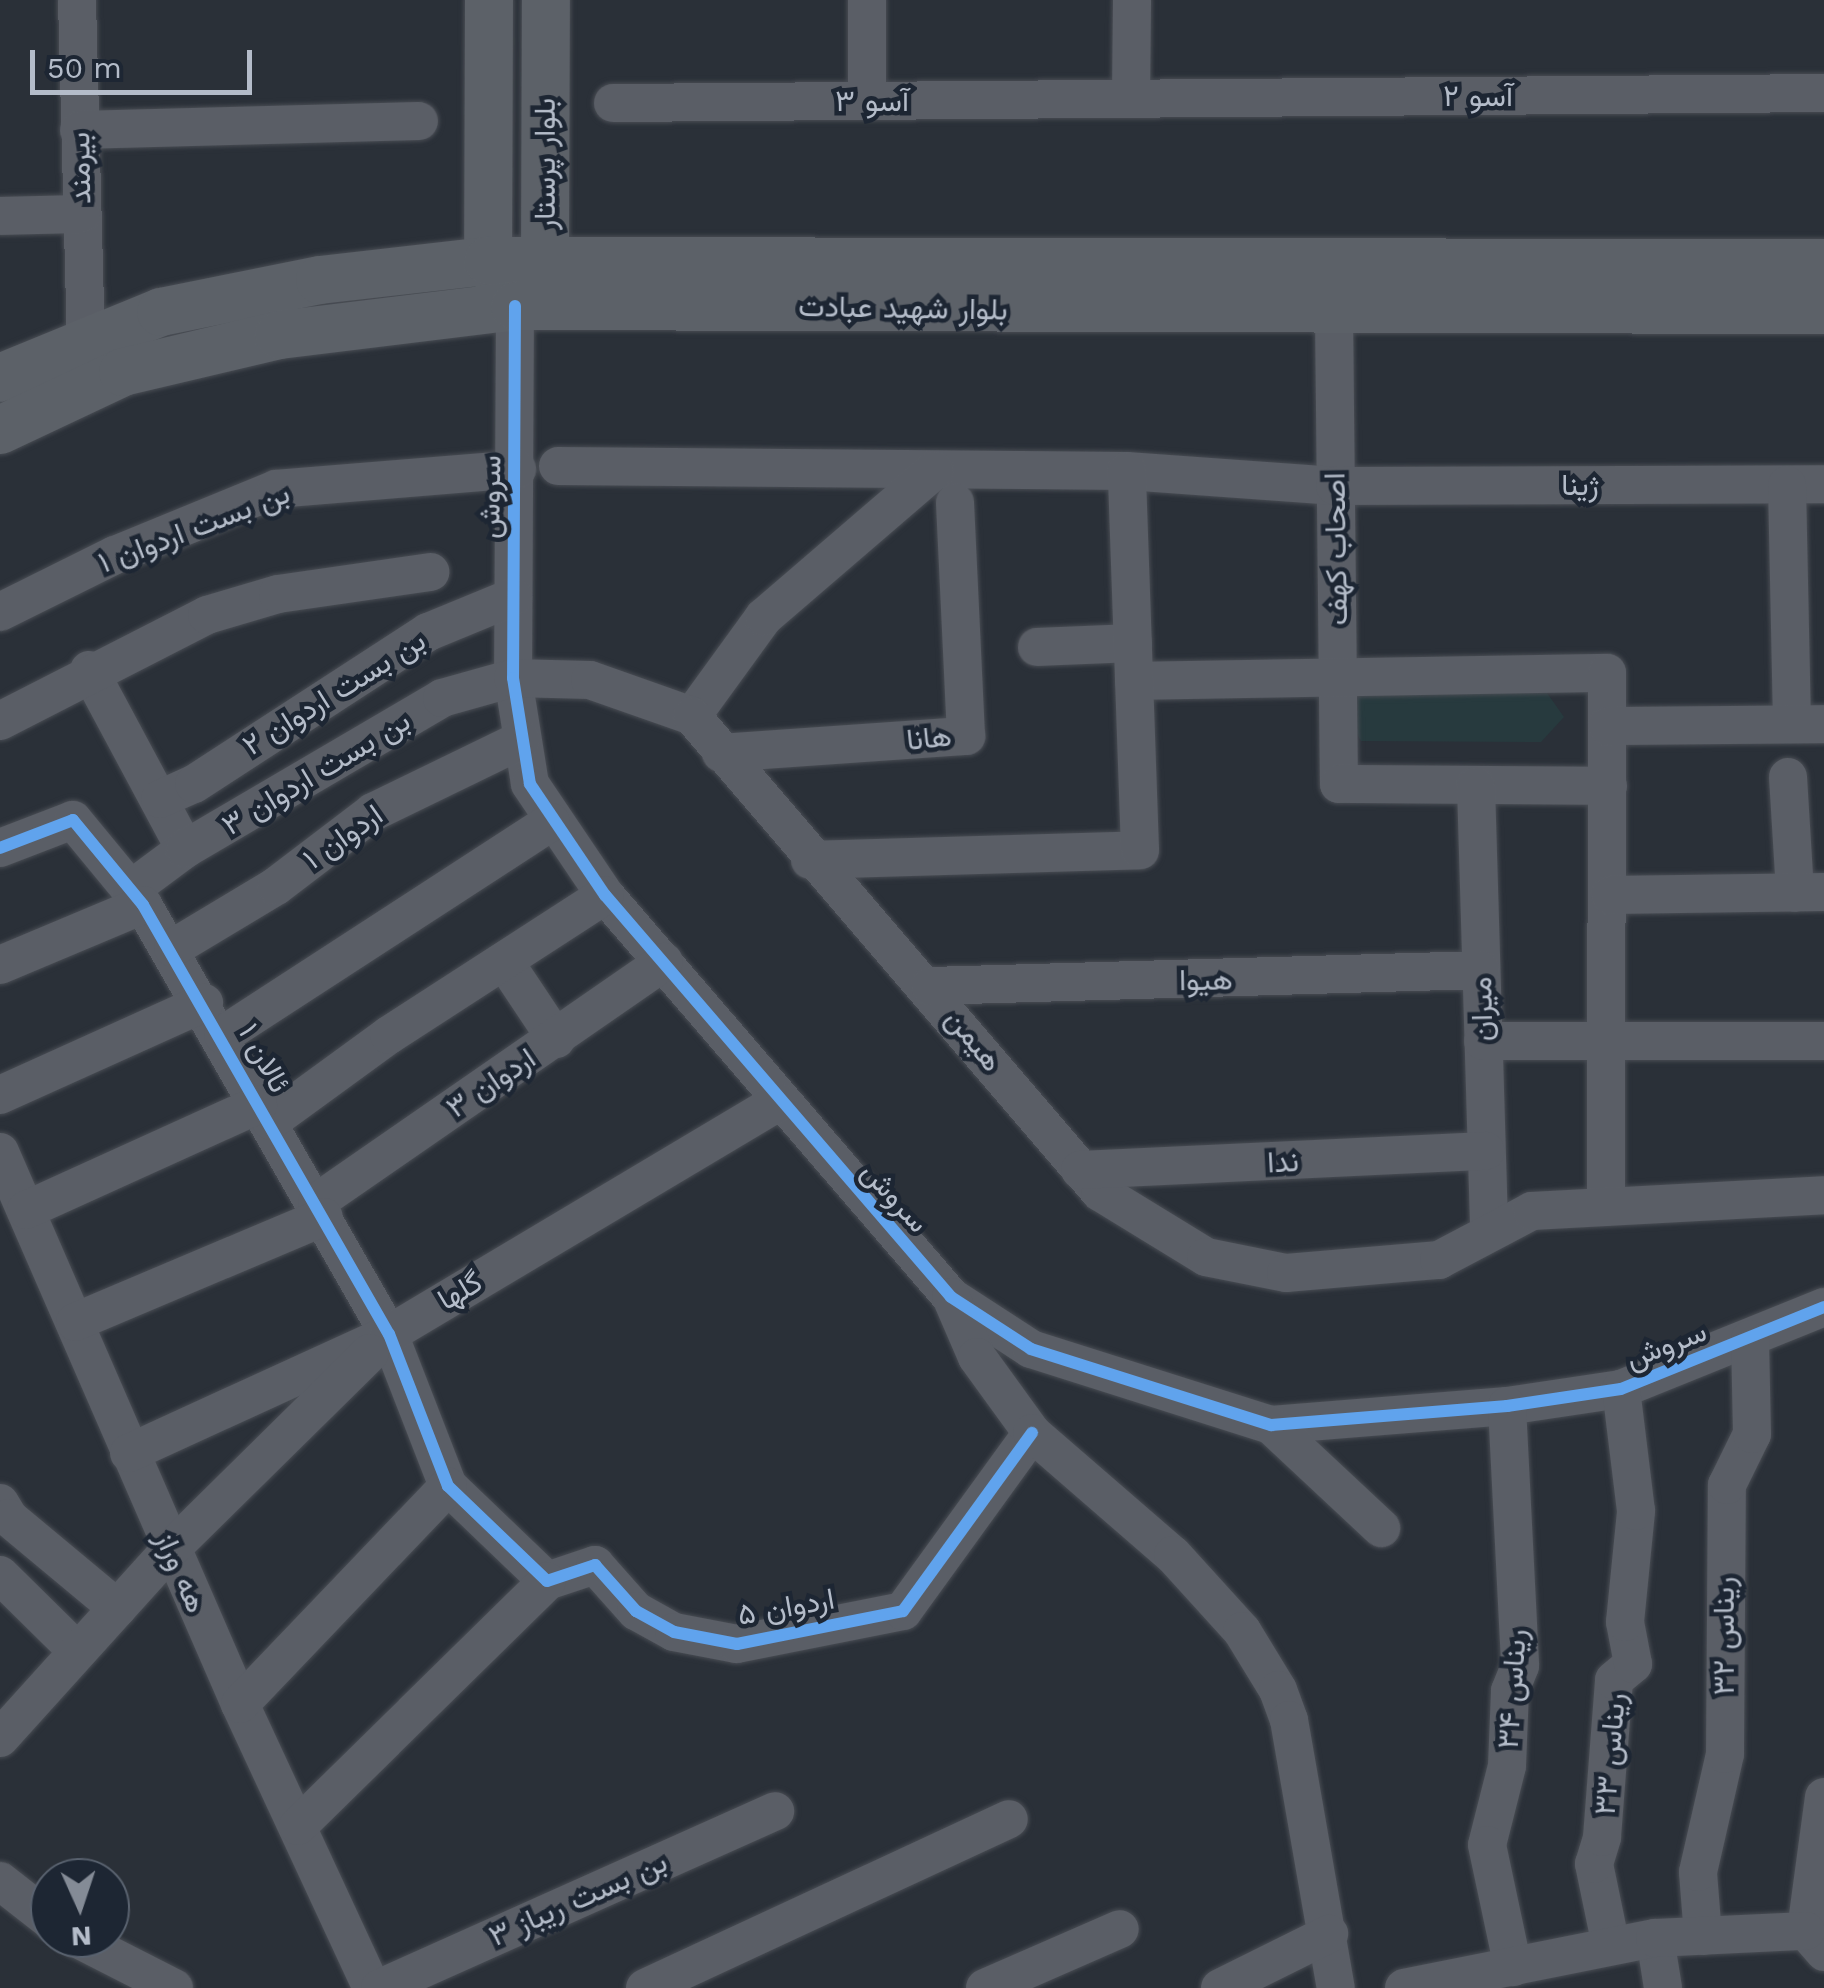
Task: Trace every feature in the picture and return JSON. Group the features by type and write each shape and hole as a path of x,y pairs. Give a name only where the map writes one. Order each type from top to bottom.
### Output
{"main road":[{"name":"بلوار پرستار","path":"488,261 489,0"},
{"name":"بلوار پرستار","path":"515,306 545,258 546,0"},
{"name":"بلوار شهید عبادت","path":"0,378 86,337 161,312 320,280 488,261 545,258 1824,263"},
{"path":"488,261 515,306"},
{"name":"بلوار شهید عبادت","path":"0,430 140,368 279,335 515,306 1334,314 1824,310"}],"street":[{"name":"بیرمند","path":"77,0 86,337"},
{"path":"866,0 867,101"},
{"path":"1131,98 1132,0"},
{"name":"آسو ۲","path":"1131,98 1824,93"},
{"name":"آسو ۳","path":"614,103 1131,98"},
{"path":"79,130 419,122"},
{"path":"0,216 81,214"},
{"name":"سروش","path":"515,306 513,678 530,784 552,822 605,895 778,1102 950,1297 1031,1350 1271,1425 1507,1406 1620,1389 1824,1307"},
{"name":"اصحاب کهف","path":"1334,314 1338,784 1476,786"},
{"name":"ژینا","path":"558,466 1127,471 1335,486 1806,484"},
{"name":"بن بست اردوان ۱","path":"0,612 115,555 276,489 517,469"},
{"path":"513,678 590,680 692,716 764,617 934,470"},
{"path":"810,860 1140,850 1127,471"},
{"path":"1607,726 1808,724 1806,484"},
{"name":"هانا","path":"720,754 966,736 955,502"},
{"path":"0,721 90,670 207,616 278,594 430,572"},
{"name":"بن بست اردوان ۲","path":"160,799 194,784 428,632 513,598"},
{"path":"1037,647 1133,643"},
{"path":"90,670 185,849"},
{"path":"1134,682 1607,673 1611,1039 1606,1207"},
{"name":"بن بست اردوان ۳","path":"0,965 136,897 185,849 442,698 513,678"},
{"name":"هیمن","path":"692,716 810,860 930,986 1080,1170 1132,1214 1206,1257 1286,1273 1440,1260 1532,1210 1824,1195"},
{"name":"اردوان ۱","path":"172,948 276,886 373,812 521,740"},
{"path":"1610,896 1810,893 1788,777"},
{"path":"1476,786 1608,786"},
{"name":"میران","path":"1476,786 1489,1231"},
{"name":"ئالان ۱","path":"0,848 74,820 136,897 172,948 389,1334"},
{"path":"0,1095 213,1019 552,822"},
{"path":"26,1210 265,1113 605,895"},
{"path":"504,961 556,1039"},
{"name":"اردوان ۳","path":"75,1322 321,1209 664,962"},
{"name":"هیوا","path":"930,986 1482,970"},
{"path":"1483,1041 1824,1041"},
{"name":"گلها","path":"129,1454 389,1334 778,1102"},
{"name":"ندا","path":"1080,1170 1486,1151"},
{"name":"هه وراز","path":"0,1152 171,1549 372,1988"},
{"path":"950,1297 978,1357 1032,1433 1173,1555 1259,1656 1289,1720 1336,1988"},
{"path":"0,1738 171,1549 389,1334 448,1486 547,1581 298,1826"},
{"name":"ریناس ۳۲","path":"1703,1936 1698,1872 1725,1754 1727,1485 1752,1434 1750,1339"},
{"name":"ریناس ۳۳","path":"1611,1946 1594,1864 1602,1837 1614,1680 1632,1664 1625,1622 1636,1511 1620,1389"},
{"name":"ریناس ۳۴","path":"1507,1406 1520,1666 1510,1691 1507,1766 1486,1846 1513,1968"},
{"path":"1271,1425 1381,1528"},
{"name":"اردوان ۵","path":"547,1581 595,1565 636,1610 674,1632 738,1644 903,1611 1032,1433"},
{"path":"240,1704 448,1486"},
{"path":"0,1503 9,1518 117,1608"},
{"path":"0,1575 77,1651"},
{"path":"1404,1988 1655,1938 1815,1941 1824,1796"},
{"name":"بن بست ریباز ۳","path":"380,1988 775,1811"},
{"path":"644,1988 1009,1819"},
{"path":"0,1881 30,1904"},
{"path":"985,1988 1120,1929"},
{"path":"1220,1988 1329,1934"},
{"path":"1655,1938 1664,1988"},
{"path":"101,1958 128,1979 174,1988"}],"green space":[{"path":"1362,693 1547,693 1564,717 1541,742 1361,741 1345,714"}],"cycle path":[{"path":"515,306 513,678 530,784 605,895 951,1297 1031,1349 1271,1425 1507,1406 1621,1389 1824,1307"},
{"path":"0,848 73,820 143,905 389,1334 448,1486 547,1581 595,1565 636,1611 674,1632 737,1644 903,1611 1032,1433"}]}
